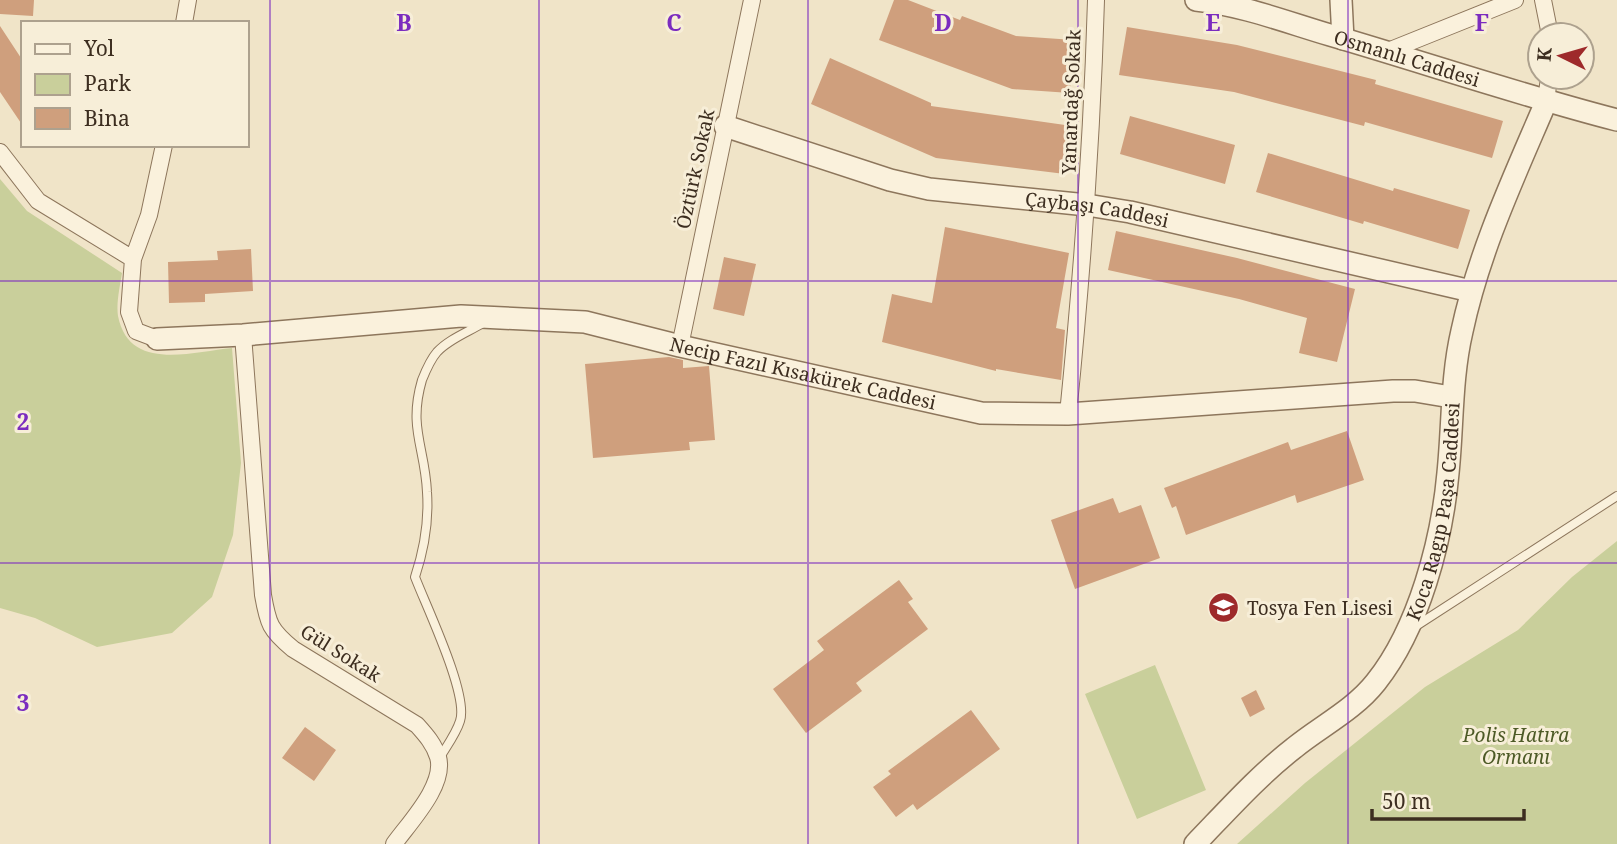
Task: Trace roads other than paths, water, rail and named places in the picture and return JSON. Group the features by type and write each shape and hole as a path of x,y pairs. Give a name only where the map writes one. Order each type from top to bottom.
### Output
{"street":[{"path":"184,21 188,0"},
{"name":"Öztürk Sokak","path":"680,346 752,0"},
{"name":"Yanardağ Sokak","path":"1068,414 1087,205 1096,0"},
{"name":"Osmanlı Caddesi","path":"1196,0 1239,8 1388,51 1546,102 1617,120"},
{"path":"1341,0 1343,38"},
{"path":"1388,51 1515,0"},
{"path":"1543,0 1547,21"},
{"path":"1546,102 1547,91"},
{"name":"Koca Ragıp Paşa Caddesi","path":"1195,844 1273,765 1336,718 1376,683 1405,633 1422,591 1443,514 1455,365 1471,291 1501,208 1546,102"},
{"name":"Çaybaşı Caddesi","path":"725,126 916,186 1087,205 1194,226 1471,291"},
{"path":"157,339 136,331 129,312 133,259 149,215 164,147"},
{"path":"0,152 38,201 133,259"},
{"name":"Necip Fazıl Kısakürek Caddesi","path":"157,339 243,335 461,316 585,322 680,346 981,413 1068,414 1393,391 1415,391 1451,397"},
{"name":"Gül Sokak","path":"243,335 263,595 267,617 274,633 292,649 417,725 431,741 439,760"},
{"path":"394,844 429,796 439,776 439,760"}],"lane":[{"path":"439,760 461,720 461,702 443,647 415,577 424,551 428,495 426,470 418,439 416,408 426,370 437,352 449,342 493,317"},
{"path":"1405,633 1617,496"}],"place":[{"name":"Tosya Fen Lisesi","path":"1224,608"}],"park label":[{"name":"Polis Hatıra Ormanı","path":"1516,746"}]}
